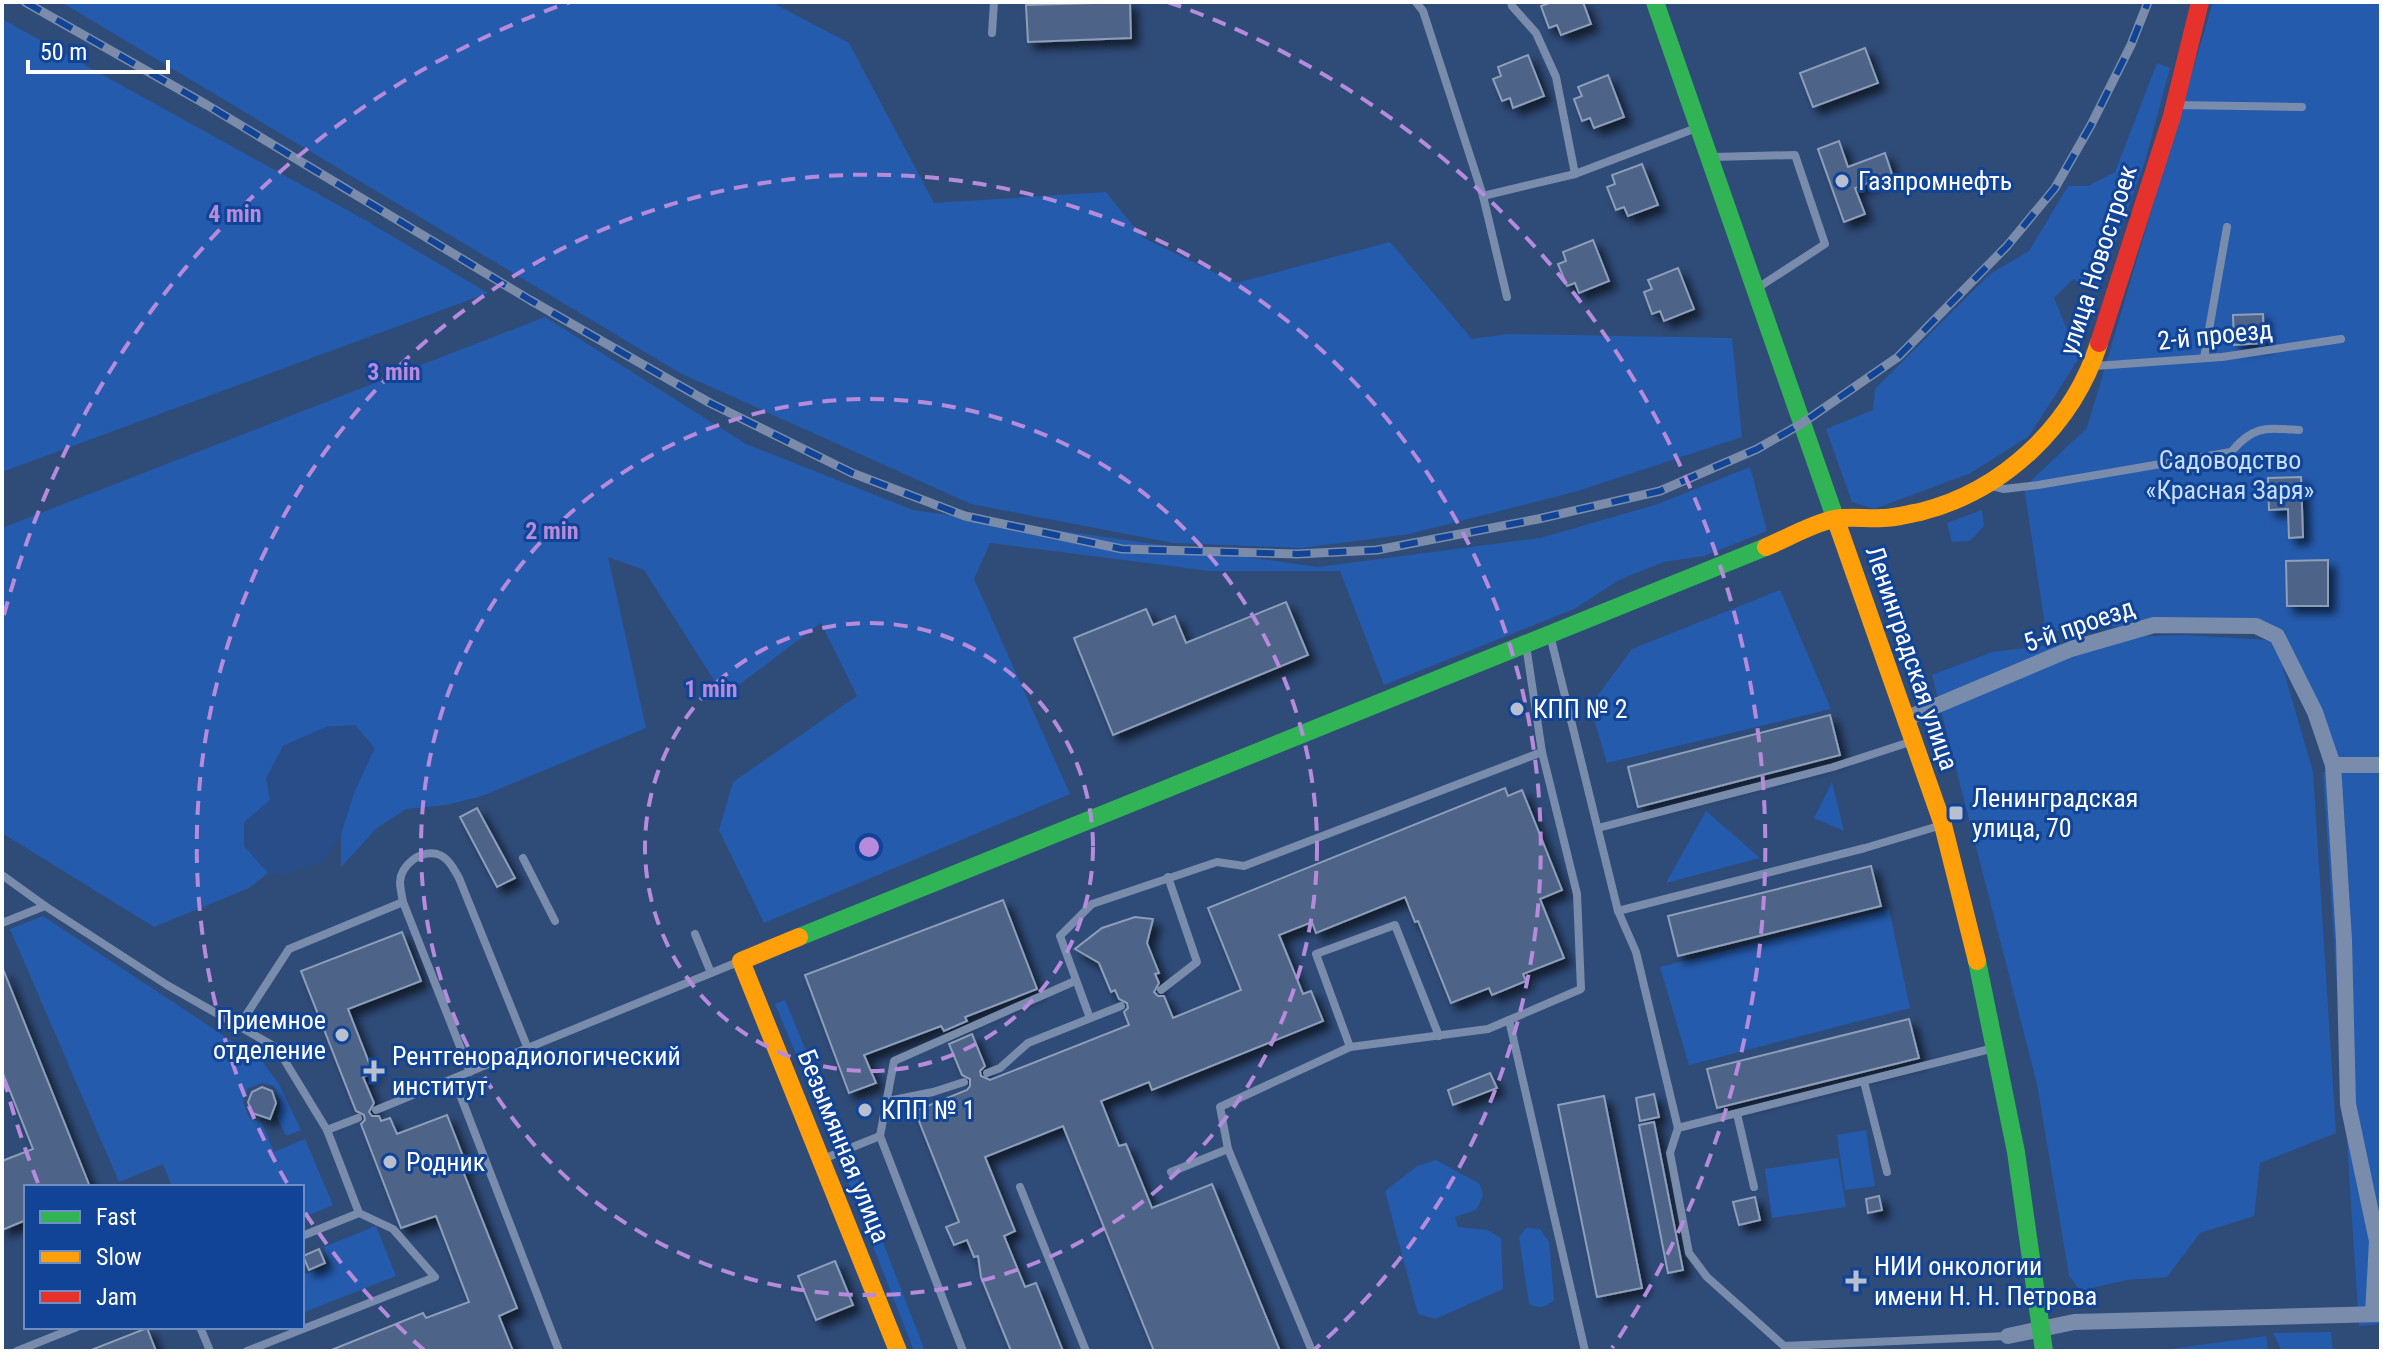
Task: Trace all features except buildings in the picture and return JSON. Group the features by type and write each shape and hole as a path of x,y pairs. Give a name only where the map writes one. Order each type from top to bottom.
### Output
{"street":[{"name":"Ленинградская улица","path":"1655,2 1943,825 1963,902 2020,1183 2044,1351"},
{"name":"улица Новостроек","path":"1835,519 1888,518 1923,511 1988,485 2031,453 2067,410 2092,366 2175,105 2200,2"},
{"path":"741,961 1835,519"},
{"name":"5-й проезд","path":"1907,718 2071,649 2154,625 2256,626 2277,636 2315,712 2333,765 2344,940 2348,1104 2377,1241 2377,1314"},
{"path":"2333,765 2381,765"},
{"name":"Безымянная улица","path":"741,961 898,1351"},
{"path":"2008,1336 2074,1322 2377,1314"}],"lane":[{"path":"992,33 994,2"},
{"path":"1416,2 1423,11 1483,196 1507,297"},
{"path":"1511,2 1536,33 1556,77 1575,174"},
{"path":"2175,105 2302,107"},
{"path":"1483,196 1575,174 1699,127"},
{"path":"1708,157 1795,155 1825,244 1755,290"},
{"path":"2204,358 2227,227"},
{"name":"2-й проезд","path":"2092,366 2204,358 2341,339"},
{"path":"1988,485 2004,489 2038,485 2231,452 2243,438 2262,428 2299,430"},
{"path":"1549,635 1618,911 1636,952 1678,1128 1670,1153 1689,1253 1707,1277 1784,1346 2008,1336"},
{"path":"1312,1351 1228,1149 1220,1107 1350,1047 1488,1029 1581,989 1577,894 1542,752 1526,644"},
{"path":"1598,828 1820,770 1915,741"},
{"path":"1090,1018 1060,936 1092,904 1217,862 1244,866 1542,752"},
{"path":"1618,911 1943,825"},
{"path":"470,1072 403,902 400,881 406,865 423,854 439,854 449,862 459,878 528,1049"},
{"path":"523,858 555,921"},
{"path":"2,875 167,985 277,1048 327,1130 359,1213 393,1229 435,1277 304,1329"},
{"path":"1161,990 1197,962 1168,877"},
{"path":"239,1026 289,949 403,902"},
{"path":"2,923 45,906"},
{"path":"1350,1047 1316,954 1395,925 1439,1036"},
{"path":"695,934 711,973"},
{"path":"376,1110 741,961"},
{"path":"963,1351 880,1136 894,1061 1075,981"},
{"path":"987,1073 1000,1068 1028,1043 1121,1006"},
{"path":"1509,1020 1585,1351"},
{"path":"1678,1128 1994,1048"},
{"path":"454,1079 559,1351"},
{"path":"888,1101 964,1082"},
{"path":"1864,1082 1887,1172"},
{"path":"1737,1114 1754,1187"},
{"path":"327,1130 358,1118"},
{"path":"822,1160 880,1136"},
{"path":"1171,1172 1228,1149"},
{"path":"1020,1187 1086,1351"},
{"path":"304,1235 359,1213"},
{"path":"17,1351 72,1329"},
{"path":"201,1329 210,1351"},
{"path":"247,1351 303,1329"}],"green space":[{"path":"61,2 771,2 849,43 934,203 1106,192 1142,237 1236,283 1390,242 1472,339 1508,334 1732,338 1742,437 1578,491 1409,534 1302,548 1173,543 971,504 680,373"},
{"name":"Садоводство «Красная Заря»","path":"2213,2 2381,2 2381,761 2322,760 2320,739 2282,665 2313,772 2336,1133 2260,1163 2254,1216 2200,1233 2167,1277 2126,1280 2080,1291 2069,1275 2037,1084 1932,675 1992,652 2120,637 2185,635 2270,640 2265,630 2158,623 2046,632 2024,487 2087,428"},
{"path":"2,19 365,220 488,293 2,472"},
{"path":"2157,63 2170,68 2145,161 2098,292 2073,279 2054,298 2079,358 2029,436 1971,473 1874,509 1852,502 1826,429 1873,410 1875,389 1990,274 2029,251 2068,186 2088,186 2115,172"},
{"path":"545,317 746,444 913,510 1318,567 1540,538 1658,504 1750,467 1767,531 1704,556 1664,562 1621,579 1574,609 1384,685 1340,571 1210,571 990,543 974,579 1070,794 764,923 719,830 733,782 857,696 821,623 724,696 644,570 608,557 646,728 482,796 447,805 406,809 377,828 341,867 341,834 354,793 355,725 326,727 283,746 270,800 244,846 268,873 249,888 154,927 2,833 2,528"},
{"path":"1982,510 1984,526 1970,541 1952,542 1947,523"},
{"path":"1780,590 1831,709 1607,763 1590,706 1632,649"},
{"path":"2323,772 2381,773 2381,1324 2359,1326"},
{"path":"1832,782 1844,831 1814,818"},
{"path":"1706,811 1760,858 1666,883"},
{"path":"1889,909 1910,1008 1689,1065 1660,967"},
{"path":"43,916 262,1061 279,1084 301,1130 286,1136 277,1116 281,1102 274,1086 262,1083 248,1088 243,1101 249,1117 262,1123 274,1152 305,1139 333,1205 304,1217 304,1185 171,1185 163,1164 119,1182 10,929"},
{"path":"785,1000 842,1138 833,1142 775,1004"},
{"path":"1866,1130 1875,1186 1845,1190 1837,1135"},
{"path":"1838,1158 1846,1207 1772,1218 1765,1169"},
{"path":"1436,1160 1480,1184 1483,1196 1476,1210 1455,1217 1458,1227 1487,1230 1501,1238 1503,1289 1435,1319 1418,1314 1385,1191 1417,1166"},
{"path":"853,1165 925,1351 914,1351 843,1169"},
{"path":"376,1226 396,1276 304,1312 304,1270 306,1274 330,1264 324,1247"},
{"path":"1526,1228 1540,1229 1549,1242 1554,1300 1542,1307 1529,1304 1519,1237"},
{"path":"2331,1332 2333,1351 2282,1351 2273,1333"},
{"path":"2266,1336 2268,1351 2155,1351"}],"shaded area":[{"path":"355,725 375,748 354,793 341,834 324,861 282,875 268,873 244,846 244,822 270,800 266,778 283,746 327,727"}],"railway":[{"path":"25,2 207,105 530,300 710,403 852,473 965,516 1122,549 1297,554 1377,550 1538,519 1660,491 1757,449 1801,424 1898,357 2007,246 2055,188 2091,125 2131,45 2148,2"}],"traffic: fast":[{"path":"1655,2 1838,526"},
{"path":"799,937 1766,547"},
{"path":"1977,961 2016,1152 2044,1351"}],"traffic: slow":[{"path":"1766,547 1825,521 1888,518 1920,512 1980,488 2007,471 2053,427 2072,401 2099,343"},
{"path":"1838,526 1943,825 1977,961"},
{"path":"799,937 741,961 898,1351"}],"traffic: jam":[{"path":"2099,343 2172,116 2200,2"}],"place":[{"name":"Газпромнефть","path":"1842,181"},
{"name":"КПП № 2","path":"1517,709"},
{"name":"Ленинградская улица, 70","path":"1956,813"},
{"name":"Приемное отделение","path":"342,1035"},
{"name":"Рентгенорадиологический институт","path":"374,1071"},
{"name":"КПП № 1","path":"865,1110"},
{"name":"Родник","path":"390,1162"},
{"name":"НИИ онкологии имени Н. Н. Петрова","path":"1856,1281"}]}
